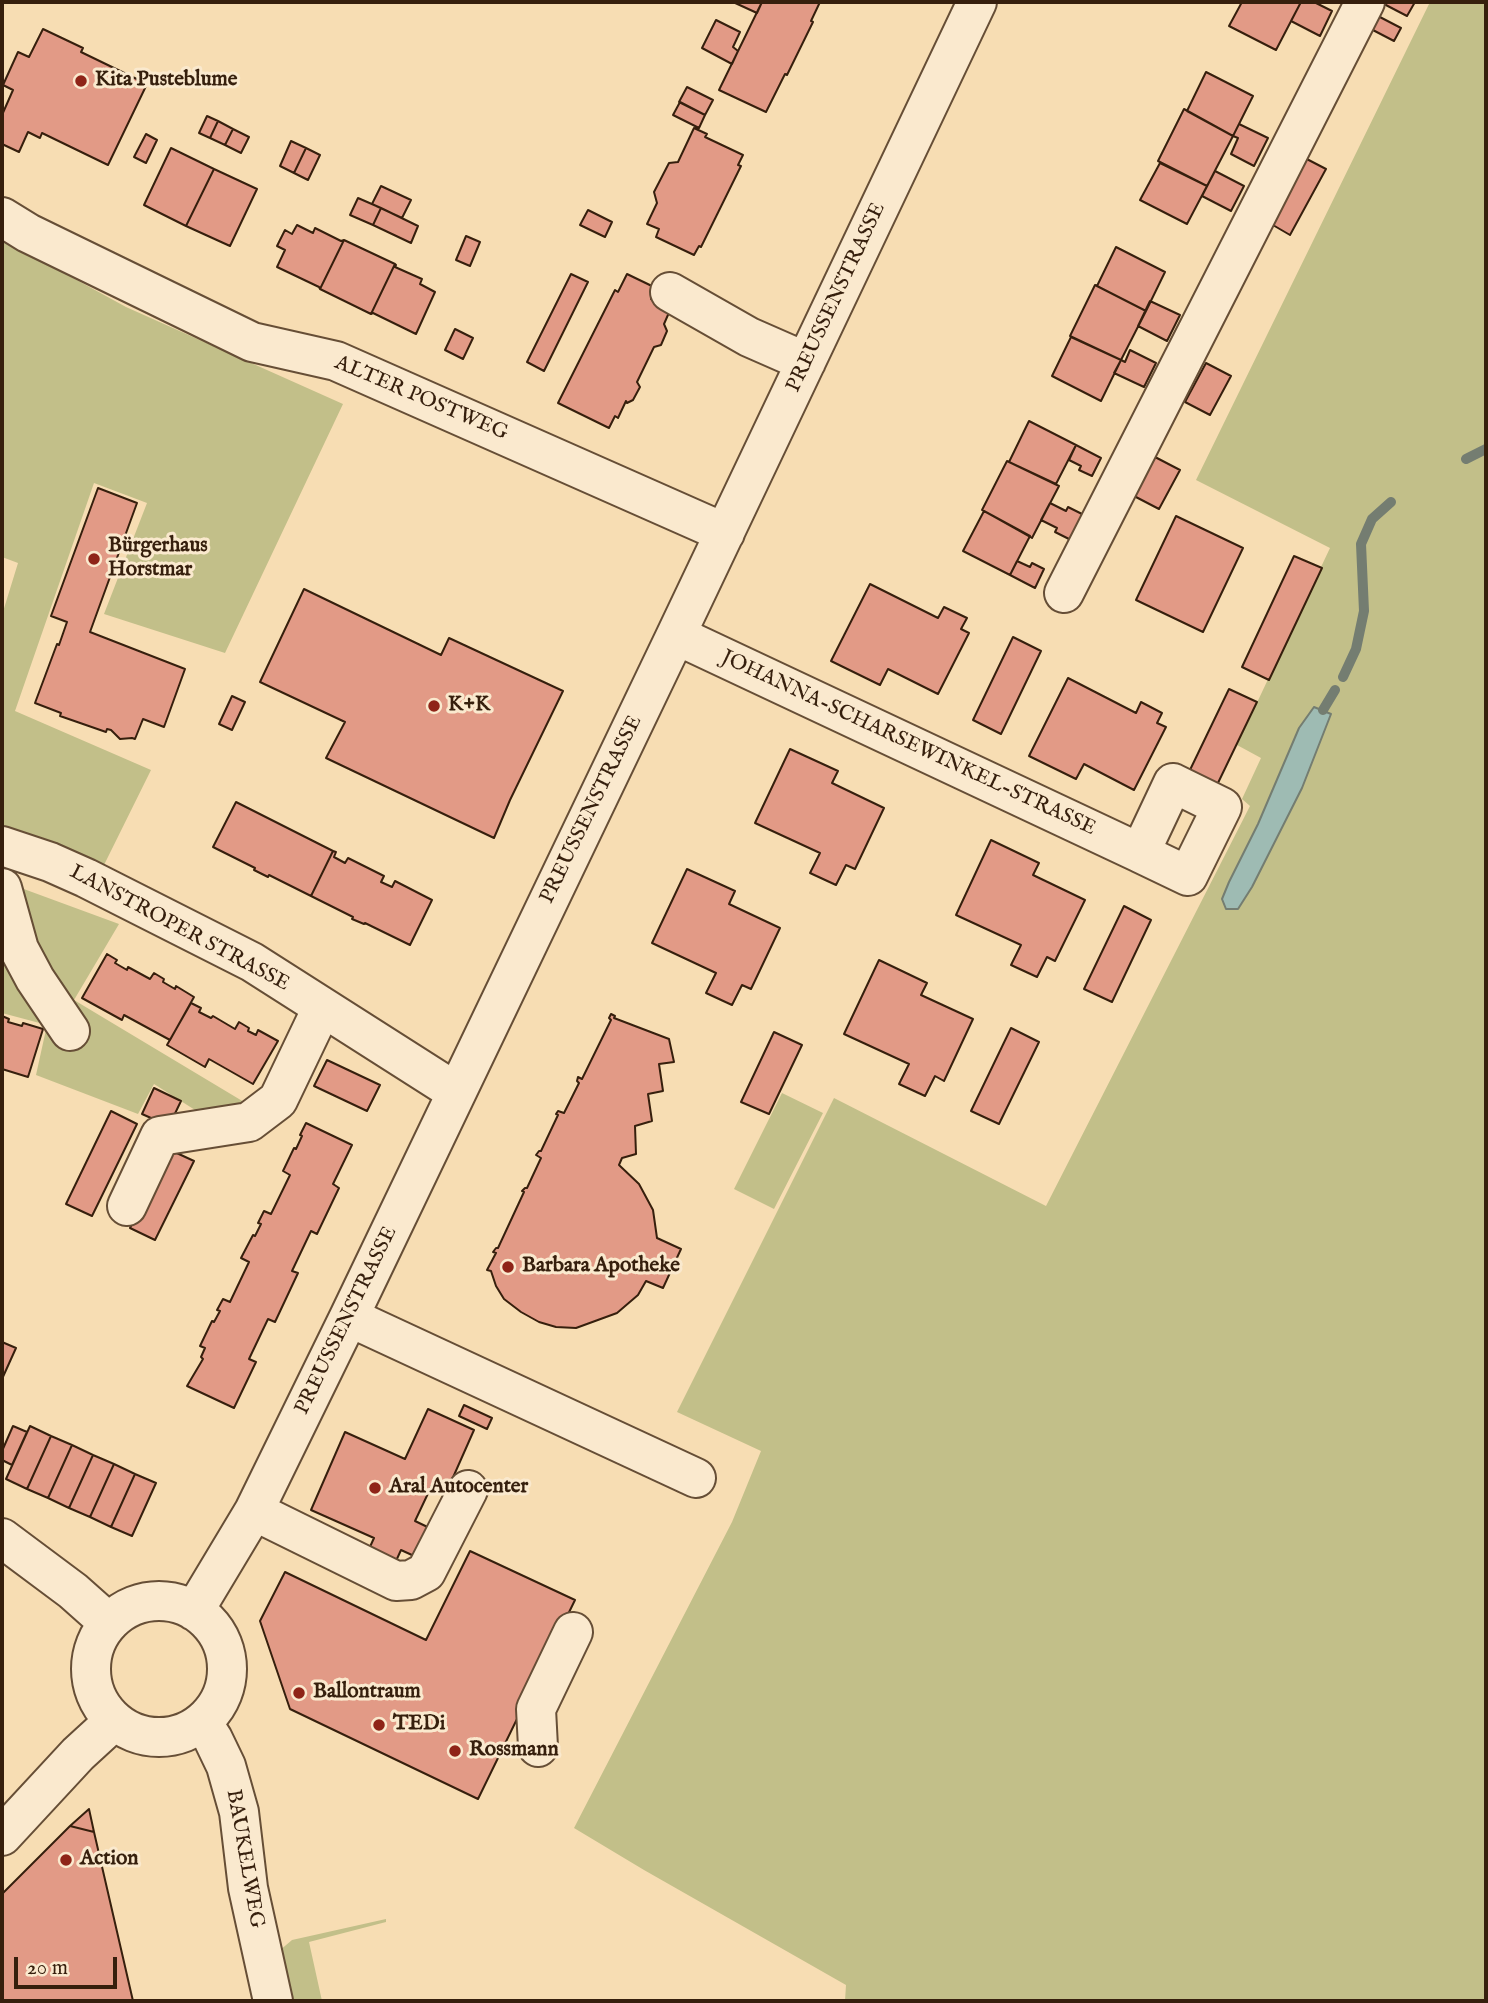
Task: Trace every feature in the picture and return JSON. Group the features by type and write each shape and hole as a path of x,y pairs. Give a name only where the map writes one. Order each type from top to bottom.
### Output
{"street":[{"name":"PREUSSENSTRASSE","path":"194,1611 254,1511 349,1317 977,2"},
{"path":"1064,593 1365,2"},
{"name":"ALTER POSTWEG","path":"2,217 28,233 252,342 336,361 725,533"},
{"path":"670,292 749,337 806,362"},
{"name":"JOHANNA-SCHARSEWINKEL-STRASSE","path":"676,635 1140,853"},
{"name":"LANSTROPER STRASSE","path":"2,846 50,862 112,890 251,962 456,1093"},
{"path":"2,888 19,949 35,979 70,1031"},
{"path":"127,1206 160,1136 249,1122 278,1100 322,1008"},
{"path":"349,1317 696,1478"},
{"path":"254,1511 396,1581 411,1580 426,1572 468,1490"},
{"path":"2,1538 73,1591 109,1623"},
{"path":"150,1602 173,1602 194,1611 211,1625 222,1643 227,1665 225,1686 217,1706 202,1722 181,1734 158,1738 135,1733 114,1721 100,1704 92,1684 91,1662 97,1641 109,1623 128,1608 150,1602"},
{"path":"538,1747 536,1709 573,1632"},
{"path":"2,1836 78,1754 114,1721"},
{"name":"BAUKELWEG","path":"202,1722 226,1766 239,1812 248,1888 273,2001"}],"shaded area":[{"path":"1430,2 1486,2 1486,2001 845,2001 846,1985 574,1828 732,1522 761,1451 677,1412 834,1098 1046,1206 1250,806 1242,799 1261,758 1237,745 1330,548 1196,480"},
{"path":"2,239 126,307 343,404 225,653 104,614 147,503 94,483 15,711 151,770 103,867 2,833 2,615 18,563 2,557"},
{"path":"2,881 119,924 74,1000 254,1108 214,1122 154,1084 138,1114 36,1075 47,1025 2,1013"},
{"path":"782,1093 823,1113 774,1209 734,1189"},
{"path":"386,1919 386,1922 309,1942 322,2001 290,2001 279,1951 292,1940"}],"water":[{"path":"1314,707 1331,714 1302,788 1252,887 1238,909 1226,909 1222,899 1229,882 1258,824 1299,728"}],"building":[{"path":"733,2 762,2 757,13"},
{"path":"762,2 820,2 787,75 785,74 766,112 719,90"},
{"path":"1242,2 1301,2 1276,50 1229,26"},
{"path":"1301,2 1314,2 1332,11 1320,36 1291,21"},
{"path":"1383,2 1415,2 1407,16"},
{"path":"1376,15 1401,28 1394,41 1369,28"},
{"path":"716,20 740,32 733,47 738,51 732,64 702,48"},
{"path":"43,29 83,48 81,52 147,84 108,165 42,133 40,138 28,132 19,152 2,144 2,115 13,90 3,85 18,52 29,57"},
{"path":"1206,72 1253,96 1233,136 1187,111"},
{"path":"687,87 713,100 705,115 679,102"},
{"path":"680,102 705,115 699,128 673,115"},
{"path":"1184,109 1233,136 1207,186 1158,161"},
{"path":"207,116 218,121 210,138 199,133"},
{"path":"218,121 233,129 225,145 210,138"},
{"path":"1239,124 1268,138 1254,166 1231,154 1238,138 1233,136"},
{"path":"694,128 707,134 705,137 743,155 738,165 741,166 701,247 699,246 694,255 656,237 659,229 647,224 657,203 654,192 669,163 678,162"},
{"path":"233,129 249,137 241,153 225,145"},
{"path":"146,134 157,140 146,163 134,157"},
{"path":"291,141 306,148 294,173 280,166"},
{"path":"171,148 214,169 186,226 144,205"},
{"path":"306,148 320,155 308,180 294,173"},
{"path":"1301,156 1326,169 1290,235 1266,221"},
{"path":"1160,163 1207,186 1187,224 1140,200"},
{"path":"214,169 257,189 230,246 186,226"},
{"path":"1215,171 1244,186 1231,211 1202,196"},
{"path":"381,186 411,200 402,218 372,204"},
{"path":"358,198 381,208 373,225 350,215"},
{"path":"381,208 418,226 411,243 373,225"},
{"path":"588,210 612,222 605,237 580,225"},
{"path":"297,225 313,233 315,228 344,240 320,289 277,267 285,250 277,246 285,230 292,234"},
{"path":"466,236 480,242 470,266 456,260"},
{"path":"344,240 395,264 371,314 320,289"},
{"path":"1116,247 1165,272 1146,311 1097,286"},
{"path":"395,264 395,267 422,279 420,284 435,292 416,334 371,314"},
{"path":"571,274 588,282 544,371 527,362"},
{"path":"627,274 656,288 651,299 671,308 664,324 667,331 661,345 654,347 637,382 640,387 633,400 627,403 626,401 618,418 615,416 609,428 558,403 615,290 618,292"},
{"path":"1095,285 1146,311 1121,360 1070,336"},
{"path":"1150,301 1180,315 1167,341 1138,326"},
{"path":"455,329 473,338 463,359 445,350"},
{"path":"1071,337 1121,360 1101,401 1052,376"},
{"path":"1130,350 1156,363 1144,387 1114,373 1121,360 1125,362"},
{"path":"1206,363 1231,376 1210,415 1185,402"},
{"path":"1029,421 1076,445 1056,484 1009,462"},
{"path":"1076,445 1101,458 1092,476 1079,470 1081,466 1069,460"},
{"path":"1155,457 1180,470 1159,509 1134,496"},
{"path":"1007,461 1059,486 1032,538 982,510"},
{"name":"Bürgerhaus Horstmar","path":"98,488 137,503 90,632 185,669 164,727 143,719 135,739 120,739 111,730 107,729 106,732 60,716 61,713 35,703 67,622 51,616"},
{"path":"1050,503 1066,511 1068,507 1084,515 1071,540 1055,532 1057,528 1041,520"},
{"path":"984,511 1030,536 1010,575 963,551"},
{"path":"1176,516 1243,548 1203,632 1136,600"},
{"path":"1294,556 1322,568 1269,680 1242,667"},
{"path":"1017,561 1030,567 1032,563 1044,569 1035,588 1010,575"},
{"path":"870,584 938,618 944,607 967,618 961,629 969,633 938,694 888,669 880,685 831,661"},
{"name":"K+K","path":"304,589 441,655 449,638 563,691 494,838 326,758 345,722 260,682"},
{"path":"1013,637 1041,651 1001,734 973,720"},
{"path":"1068,678 1136,713 1141,702 1162,713 1157,723 1166,727 1134,790 1084,764 1076,779 1029,756"},
{"path":"1229,689 1257,702 1217,785 1189,772"},
{"path":"232,696 245,702 232,730 219,724"},
{"path":"790,749 838,771 832,783 884,808 855,869 846,865 836,885 810,873 820,853 755,823"},
{"path":"236,802 333,851 311,896 254,870 255,868 213,847"},
{"path":"991,840 1039,863 1033,875 1085,900 1055,961 1047,957 1037,977 1011,965 1021,945 956,915"},
{"path":"333,851 336,852 334,857 345,863 348,858 384,876 381,882 392,887 395,881 432,900 410,945 352,919 353,917 311,896"},
{"path":"687,869 735,891 729,904 780,928 751,989 742,985 732,1005 706,993 716,973 652,943"},
{"path":"1124,906 1151,920 1112,1002 1084,989"},
{"path":"107,954 127,970 128,967 150,979 154,973 164,979 163,982 194,997 170,1040 124,1015 122,1020 82,998"},
{"path":"879,960 927,983 921,995 973,1019 944,1081 935,1076 925,1096 899,1084 909,1064 844,1034"},
{"path":"191,1003 201,1008 199,1012 211,1018 213,1016 235,1029 239,1022 256,1035 258,1030 278,1041 253,1084 209,1059 205,1067 167,1045"},
{"path":"611,1014 614,1018 669,1039 674,1062 659,1064 663,1091 648,1094 652,1121 635,1126 636,1154 622,1158 619,1165 639,1184 653,1210 657,1238 681,1249 663,1288 646,1281 638,1295 617,1313 576,1328 556,1327 539,1322 504,1299 491,1271 487,1270 496,1253 493,1252 498,1248 524,1192 522,1191 527,1188 541,1158 536,1155 541,1151 558,1111 564,1113 579,1083 578,1077 582,1079 611,1020"},
{"path":"2,1016 9,1019 8,1022 43,1029 28,1077 2,1069"},
{"path":"1011,1028 1039,1042 999,1124 971,1111"},
{"path":"774,1032 802,1045 769,1114 741,1102"},
{"path":"327,1060 380,1085 367,1111 314,1086"},
{"path":"154,1088 181,1101 169,1126 142,1114"},
{"path":"111,1111 137,1124 92,1216 66,1204"},
{"path":"306,1123 352,1145 333,1184 339,1188 317,1234 311,1231 292,1271 298,1273 275,1322 268,1319 249,1359 256,1362 234,1408 187,1386 203,1359 201,1357 205,1348 200,1346 220,1311 217,1310 223,1299 230,1302 249,1262 241,1258 261,1224 258,1223 264,1211 271,1214 290,1175 283,1171 294,1148 296,1149"},
{"path":"168,1149 194,1161 155,1240 130,1228"},
{"path":"2,1342 16,1348 2,1379"},
{"path":"464,1405 492,1418 487,1429 459,1416"},
{"name":"Aral Autocenter","path":"428,1409 474,1430 447,1491 432,1485 415,1521 438,1532 425,1561 401,1550 396,1561 369,1549 374,1538 311,1510 345,1432 405,1459"},
{"path":"13,1426 27,1432 12,1465 2,1460 2,1451"},
{"path":"30,1426 51,1436 27,1489 6,1479"},
{"path":"51,1436 72,1445 48,1498 27,1489"},
{"path":"72,1445 93,1455 69,1508 48,1498"},
{"path":"93,1455 114,1464 90,1517 69,1508"},
{"path":"114,1464 135,1474 111,1527 90,1517"},
{"path":"135,1474 156,1483 132,1536 111,1527"},
{"path":"470,1551 575,1600 478,1799 290,1709 260,1621 285,1572 426,1640"},
{"path":"89,1809 94,1832 70,1826"},
{"path":"70,1826 94,1832 133,2001 2,2001 2,1894"}],"waterway":[{"path":"1466,459 1486,449"},
{"path":"1343,677 1356,649 1364,611 1361,544 1372,519 1391,502"},
{"path":"1323,710 1335,690"}],"place":[{"name":"Kita Pusteblume","path":"81,81"},
{"name":"Bürgerhaus Horstmar","path":"94,559"},
{"name":"K+K","path":"434,706"},
{"name":"Barbara Apotheke","path":"508,1267"},
{"name":"Aral Autocenter","path":"375,1488"},
{"name":"Ballontraum","path":"299,1693"},
{"name":"TEDi","path":"379,1725"},
{"name":"Rossmann","path":"455,1751"},
{"name":"Action","path":"66,1860"}]}
